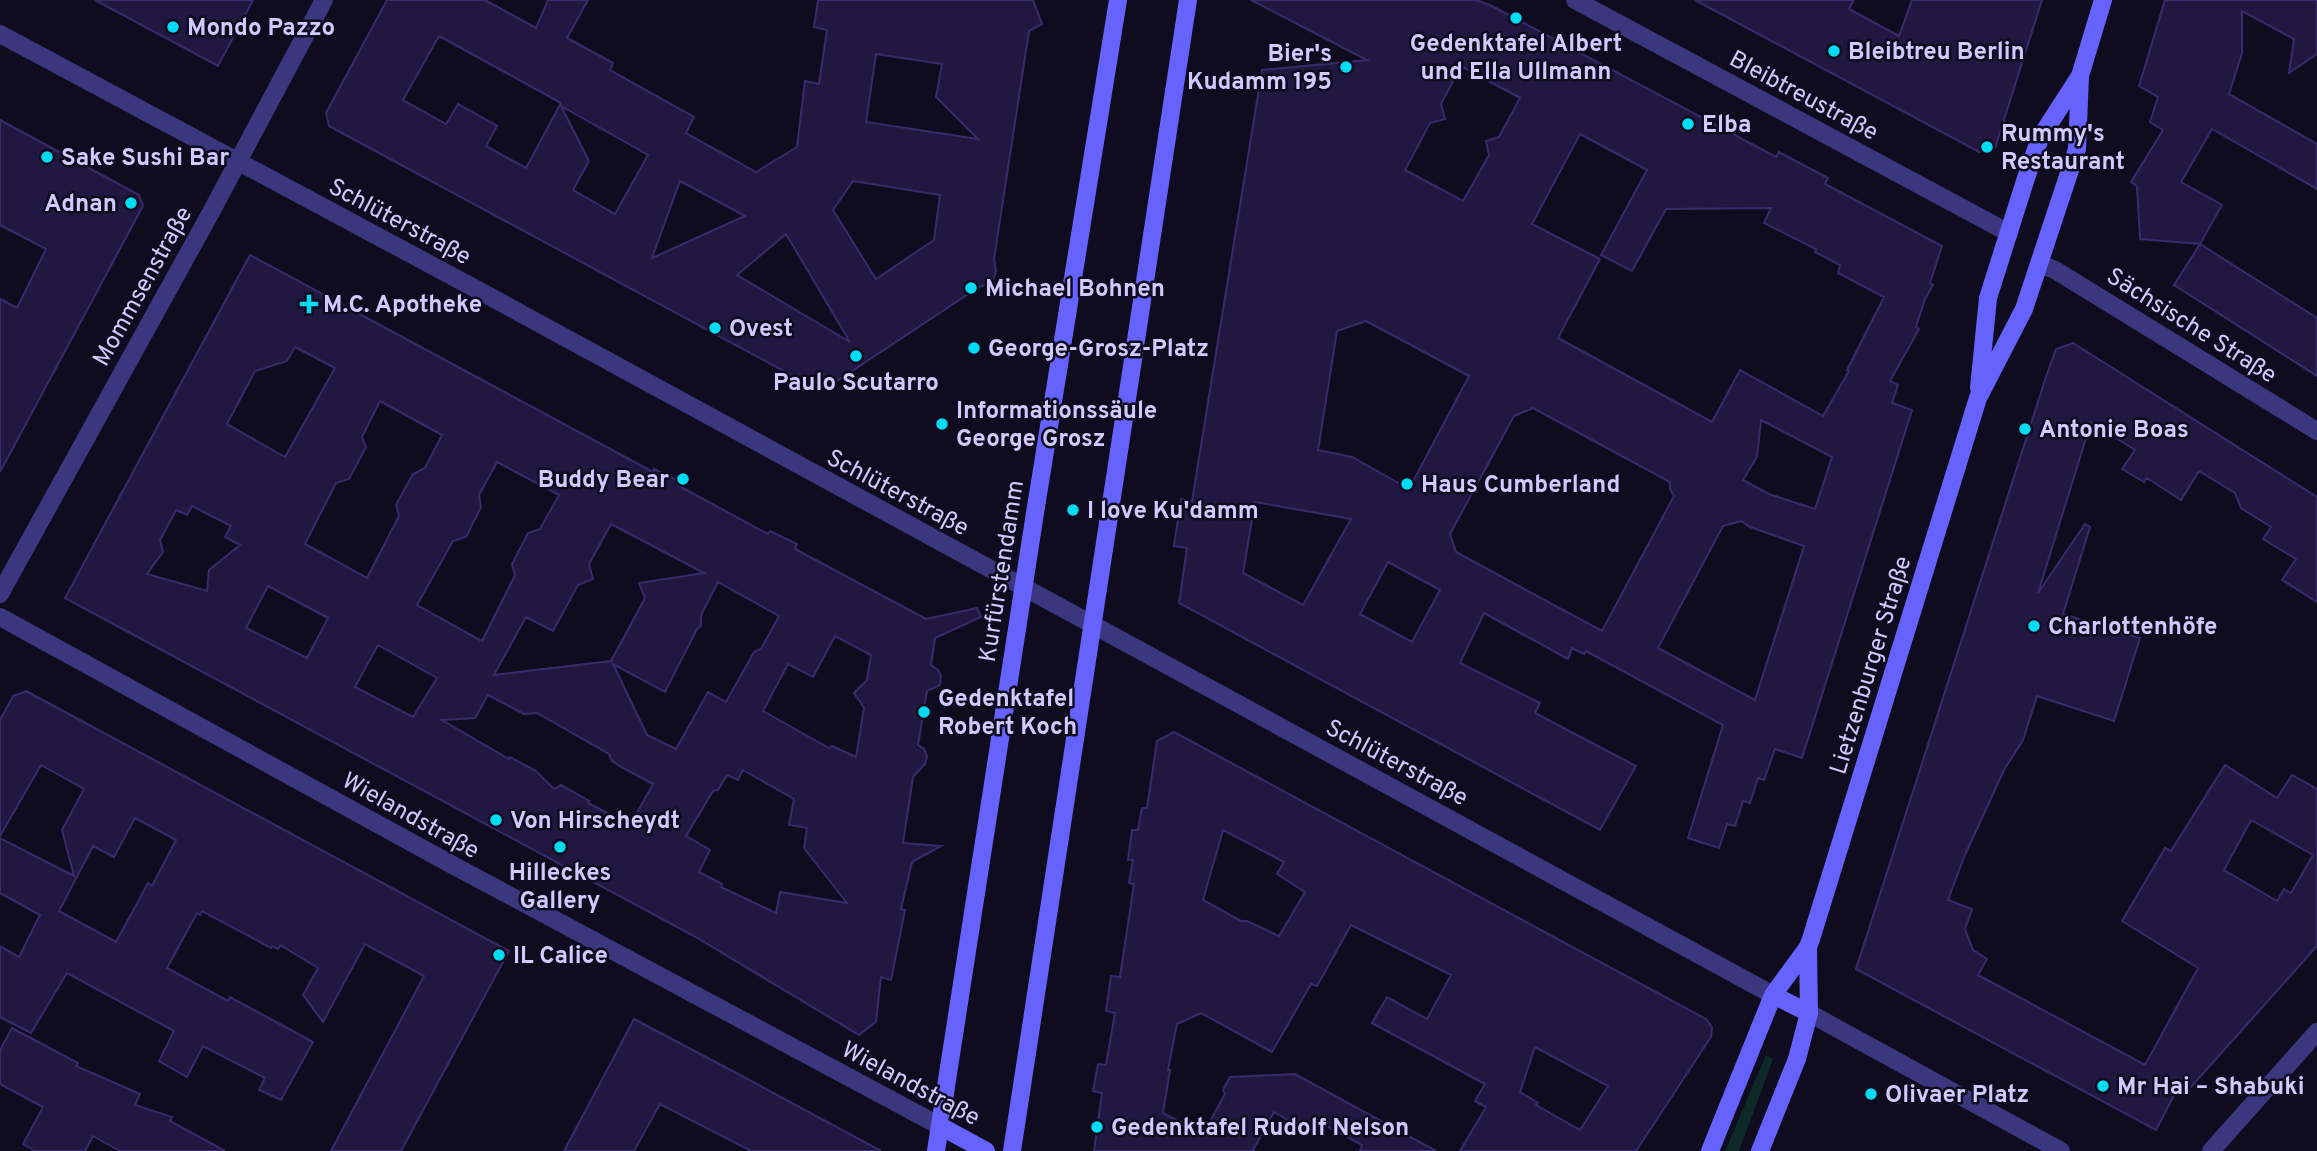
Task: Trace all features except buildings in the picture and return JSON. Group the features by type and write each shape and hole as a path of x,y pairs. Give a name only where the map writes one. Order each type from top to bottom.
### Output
{"main road":[{"name":"Kurfürstendamm","path":"936,1151 1023,587 1118,0"},
{"path":"1012,1151 1188,0"},
{"name":"Lietzenburger Straße","path":"1808,1013 1808,947 1978,398 2024,309 2077,149 2080,76 2104,0"},
{"name":"Lietzenburger Straße","path":"1978,398 1989,298 2009,233 2040,138 2080,76"},
{"name":"Lietzenburger Straße","path":"1773,995 1808,947"},
{"path":"1710,1151 1773,995 1808,1013 1797,1059 1760,1151"},
{"name":"Wielandstraße","path":"940,1126 986,1151"}],"street":[{"name":"Mommsenstraße","path":"0,594 324,0"},
{"name":"Bleibtreustraße","path":"1575,0 2009,233"},
{"name":"Schlüterstraße","path":"0,34 476,289 1773,995"},
{"name":"Sächsische Straße","path":"2039,264 2061,274 2317,431"},
{"name":"Wielandstraße","path":"0,617 447,862 940,1126"},
{"path":"1808,1013 2061,1151"},
{"path":"2211,1151 2317,1032"}],"green space":[{"path":"1766,1055 1773,1059 1739,1151 1725,1151"}],"place":[{"name":"Gedenktafel Albert und Ella Ullmann","path":"1516,18"},
{"name":"Mondo Pazzo","path":"173,27"},
{"name":"Bleibtreu Berlin","path":"1834,51"},
{"name":"Bier's Kudamm 195","path":"1346,67"},
{"name":"Elba","path":"1688,124"},
{"name":"Rummy's Restaurant","path":"1987,147"},
{"name":"Sake Sushi Bar","path":"47,157"},
{"name":"Adnan","path":"131,203"},
{"name":"Michael Bohnen","path":"971,288"},
{"name":"M.C. Apotheke","path":"309,304"},
{"name":"Ovest","path":"715,328"},
{"name":"George-Grosz-Platz","path":"974,348"},
{"name":"Paulo Scutarro","path":"856,356"},
{"name":"Informationssäule George Grosz","path":"942,424"},
{"name":"Antonie Boas","path":"2025,429"},
{"name":"Buddy Bear","path":"683,479"},
{"name":"Haus Cumberland","path":"1407,484"},
{"name":"I love Ku'damm","path":"1073,510"},
{"name":"Charlottenhöfe","path":"2034,626"},
{"name":"Gedenktafel Robert Koch","path":"924,712"},
{"name":"Von Hirscheydt","path":"496,820"},
{"name":"Hilleckes Gallery","path":"560,847"},
{"name":"IL Calice","path":"499,955"},
{"name":"Mr Hai – Shabuki","path":"2103,1086"},
{"name":"Olivaer Platz","path":"1871,1094"},
{"name":"Gedenktafel Rudolf Nelson","path":"1097,1127"}]}
